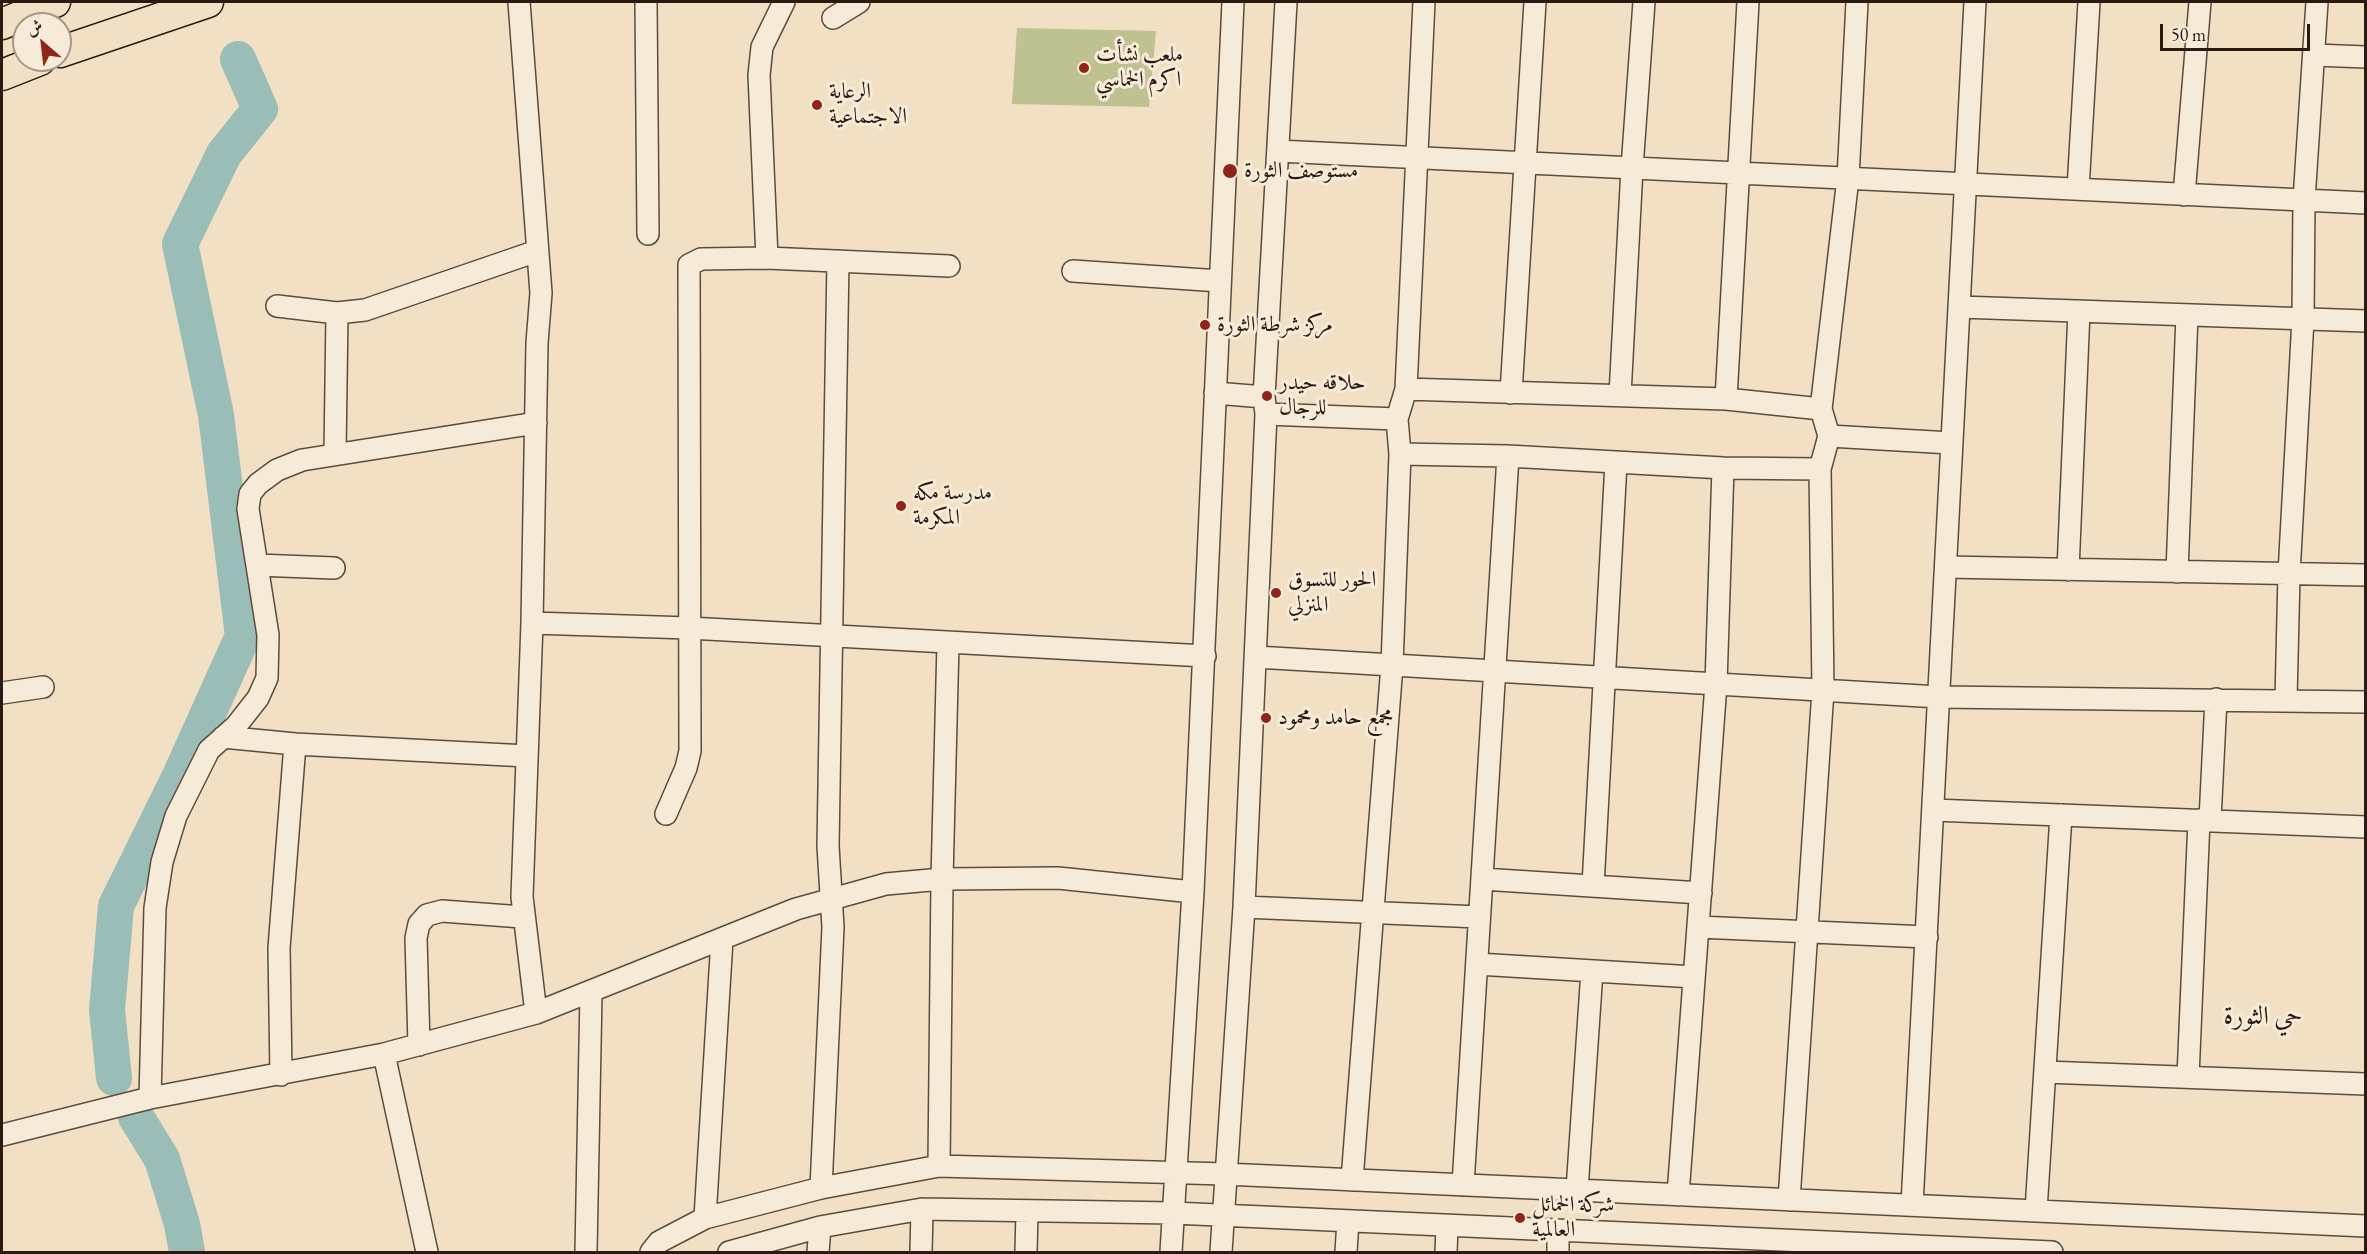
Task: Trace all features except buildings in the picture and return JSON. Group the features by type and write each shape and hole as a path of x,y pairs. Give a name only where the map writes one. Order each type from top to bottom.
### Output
{"highway":[{"path":"2,24 55,2"},
{"path":"72,48 208,2"}],"street":[{"path":"519,2 542,293 536,423 522,916 536,1013"},
{"path":"646,2 648,234"},
{"path":"767,258 759,75 762,47 784,2"},
{"path":"833,18 858,2"},
{"path":"1171,1252 1205,656 1233,2"},
{"path":"1221,1252 1244,907 1265,405 1286,2"},
{"path":"1352,1180 1392,665 1400,454 1397,419 1406,389 1424,2"},
{"path":"1511,393 1527,163 1535,2"},
{"path":"1620,395 1632,168 1644,2"},
{"path":"1726,399 1748,2"},
{"path":"1789,1200 1823,690 1820,470 1829,436 1821,409 1848,178 1857,2"},
{"path":"1912,1205 1975,2"},
{"path":"2078,189 2089,2"},
{"path":"2184,195 2200,2"},
{"path":"2286,700 2289,574 2303,319 2304,200 2317,2"},
{"path":"2314,55 2366,57"},
{"path":"1278,151 2366,203"},
{"path":"277,306 337,313 364,310 537,251"},
{"path":"666,814 686,768 690,751 688,272 690,265 701,259 767,258 949,266"},
{"path":"821,1188 832,898 828,846 837,261"},
{"path":"1073,271 1220,281"},
{"path":"1960,307 2366,321"},
{"path":"2068,570 2079,311"},
{"path":"335,453 337,313"},
{"path":"2177,572 2187,315"},
{"path":"1406,389 1726,399 1821,409"},
{"path":"1215,393 1265,405 1397,419"},
{"path":"150,1098 155,908 162,862 176,816 209,750 236,726 258,698 267,678 268,635 248,509 254,489 277,470 302,460 536,423"},
{"path":"1829,436 1951,443"},
{"path":"1400,454 1508,456 1723,468 1820,470"},
{"path":"1463,1185 1508,456"},
{"path":"1593,886 1602,677 1616,463"},
{"path":"1678,1195 1716,684 1723,468"},
{"path":"257,565 333,568"},
{"path":"1946,567 2366,575"},
{"path":"532,623 689,628 1205,656"},
{"path":"939,1166 942,879 948,643"},
{"path":"1256,657 1939,697 2366,702"},
{"path":"2,693 43,687"},
{"path":"2188,1077 2205,820 2216,699"},
{"path":"222,737 295,744 527,756"},
{"path":"281,1075 279,948 295,744"},
{"path":"1933,810 2366,827"},
{"path":"2036,1211 2061,815"},
{"path":"2,1135 150,1098 384,1054 536,1013 591,993 796,909 886,884 942,879 1058,878 1193,892"},
{"path":"1482,879 1701,893"},
{"path":"1244,907 1479,918"},
{"path":"419,1045 416,938 419,924 427,915 442,911 522,916"},
{"path":"1698,927 1926,937"},
{"path":"705,1218 722,939"},
{"path":"1477,964 1694,978"},
{"path":"1577,1190 1592,971"},
{"path":"586,1252 591,993"},
{"path":"384,1054 427,1252"},
{"path":"2045,1072 2366,1084"},
{"path":"651,1252 659,1242 705,1218 821,1188 939,1166 1225,1174 2366,1226"},
{"path":"921,1252 922,1209"},
{"path":"729,1252 820,1227 922,1209 1223,1215 1558,1231 1662,1244 2052,1252"},
{"path":"1026,1252 1027,1211"},
{"path":"1346,1252 1348,1221"},
{"path":"1446,1252 1447,1226"},
{"path":"818,1252 820,1227"},
{"path":"1557,1252 1558,1231"}],"green space":[{"name":"ملعب نشأت اكرم الخماسي","path":"1017,28 1156,31 1149,107 1012,104"}],"waterway":[{"path":"114,1078 107,1010 116,906 180,776 243,636 216,415 180,244 224,154 260,109 238,59"},
{"path":"136,1117 162,1159 182,1224 187,1252"}],"place":[{"name":"ملعب نشأت اكرم الخماسي","path":"1084,68"},
{"name":"الرعاية الاجتماعية","path":"817,105"},
{"name":"مستوصف الثورة","path":"1230,171"},
{"name":"مركز شرطة الثورة","path":"1205,325"},
{"name":"حلاقه حيدر للرجال","path":"1267,396"},
{"name":"مدرسة مكه المكرمة","path":"901,506"},
{"name":"الحور للتسوق المنزلي","path":"1276,593"},
{"name":"مجمع حامد ومحمود","path":"1266,718"},
{"name":"شركة الخمائل العالمية","path":"1520,1218"}],"district":[{"name":"حي الثورة","path":"2263,1017"}]}
